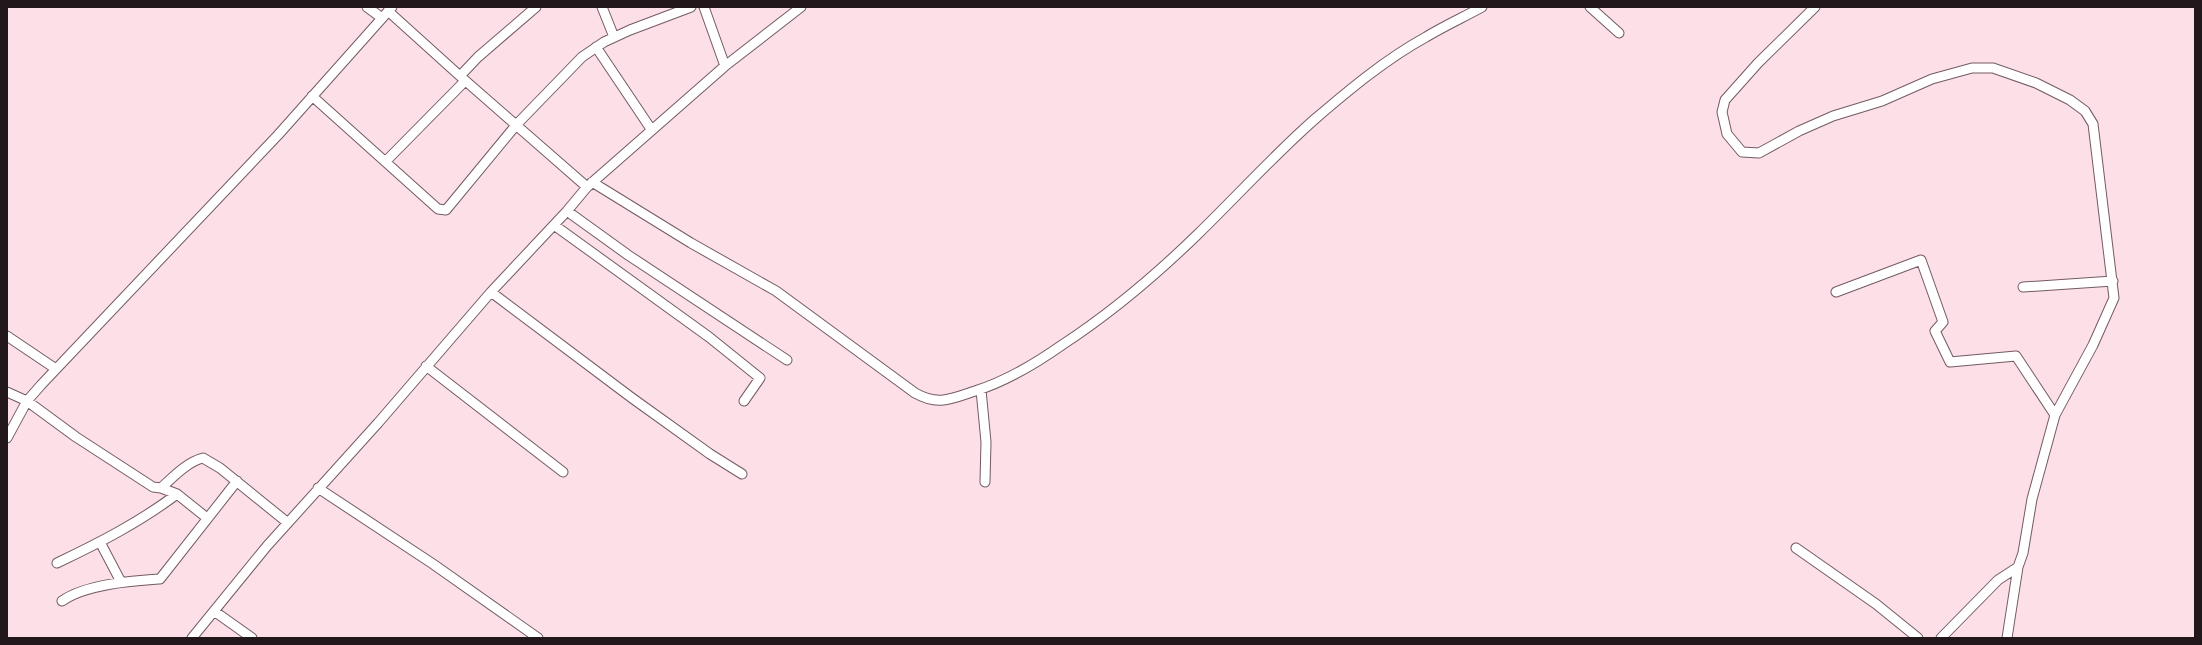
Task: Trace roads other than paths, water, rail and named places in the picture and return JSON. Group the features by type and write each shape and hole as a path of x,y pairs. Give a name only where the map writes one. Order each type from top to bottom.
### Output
{"street":[{"path":"367,7 382,18"},
{"path":"386,161 463,79 478,57 536,7"},
{"path":"602,7 614,37"},
{"path":"312,96 438,209 446,210 516,124 576,63 596,47 614,37 691,7"},
{"path":"704,7 724,66"},
{"path":"192,638 318,488 378,423 491,292 590,185 651,129 724,66 801,7"},
{"path":"7,438 27,401 278,135 390,9 463,79 590,185 776,291 915,393 929,400 947,400 996,385 1034,364 1122,302 1199,233 1267,164 1316,119 1367,77 1425,37 1482,7"},
{"path":"1590,7 1619,33"},
{"path":"1815,7 1758,63 1725,100 1722,112 1727,134 1742,152 1759,153 1799,131 1833,116 1882,100 1932,79 1972,68 1993,68 2013,73 2070,100 2085,111 2093,124 2114,298 2105,321 2055,415 2032,499 2023,553 2018,567 2007,638"},
{"path":"596,47 651,129"},
{"path":"567,211 628,255 787,360"},
{"path":"554,225 709,336 760,378 744,401"},
{"path":"1836,292 1921,260 1943,322 1935,331 1950,362 2016,356 2055,415"},
{"path":"2023,288 2113,281"},
{"path":"491,292 632,398 710,454 742,474"},
{"path":"7,336 56,369"},
{"path":"426,366 563,472"},
{"path":"981,390 986,442 985,482"},
{"path":"7,392 27,401 142,481 153,487 161,488 177,494 207,518"},
{"path":"161,488 177,473 197,460 203,458 212,462 288,523"},
{"path":"62,601 70,596 121,582 160,579 237,482"},
{"path":"318,488 433,564 538,638"},
{"path":"57,563 100,542 155,511 177,494"},
{"path":"100,542 121,582"},
{"path":"1796,548 1876,604 1918,638"},
{"path":"1941,638 1998,580 2018,567"},
{"path":"214,611 252,638"}]}
